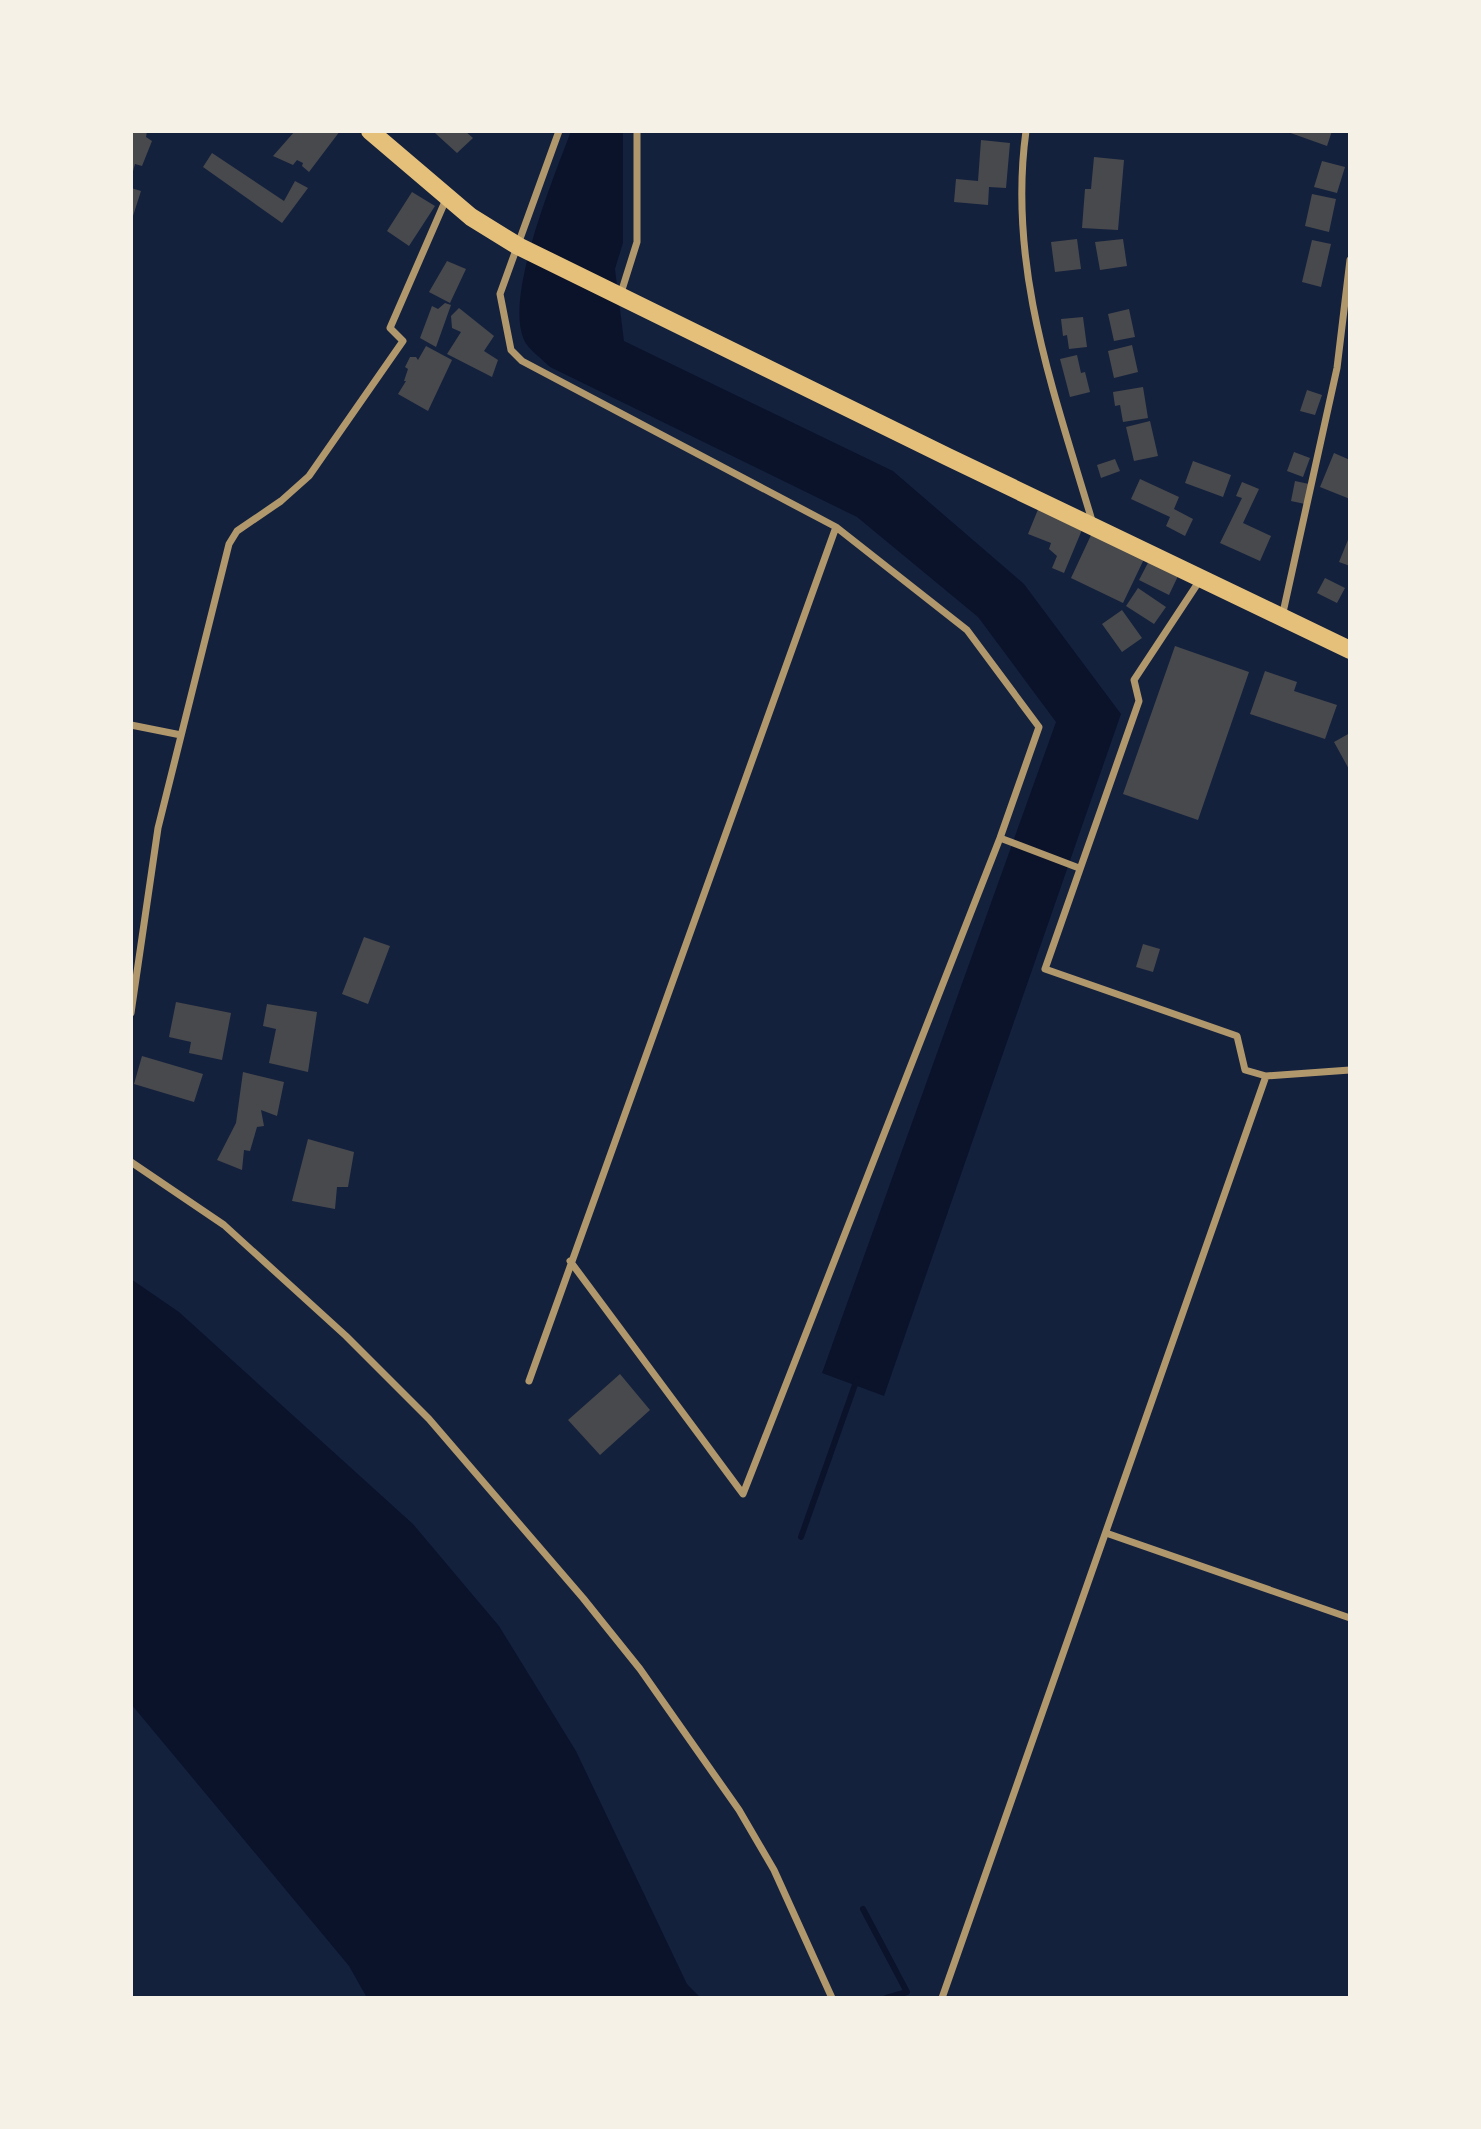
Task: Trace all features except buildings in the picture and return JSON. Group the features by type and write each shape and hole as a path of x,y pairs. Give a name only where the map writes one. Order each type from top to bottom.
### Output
{"main road":[{"path":"370,131 471,217 518,246 1350,650"}],"street":[{"path":"559,131 500,294 511,350 522,361 836,527 967,630 1039,727 1000,838 743,1494 570,1261"},
{"path":"620,297 637,242 638,131"},
{"path":"1026,131 1023,256 1039,341 1093,524"},
{"path":"131,1013 158,828 229,544 237,531 281,501 309,476 403,341 390,328 447,197"},
{"path":"1282,617 1337,368 1350,260"},
{"path":"529,1381 836,527"},
{"path":"1201,578 1134,680 1139,701 1045,969 1237,1036 1245,1070 1266,1076 1350,1070"},
{"path":"131,725 181,735"},
{"path":"1000,838 1079,868"},
{"path":"942,1998 1266,1076"},
{"path":"131,1162 224,1224 346,1336 429,1419 583,1598 640,1669 739,1810 774,1870 832,1998"},
{"path":"1106,1533 1350,1618"}],"water":[{"path":"571,131 623,131 623,243 615,269 624,341 893,471 1024,584 1121,714 884,1396 822,1373 1056,722 978,617 857,517 550,367 529,347 524,340 520,320 526,267 543,206"},
{"path":"131,1279 179,1312 413,1524 499,1626 576,1751 687,1984 701,1998 367,1998 349,1966 131,1704"}],"waterway":[{"path":"801,1537 857,1379"},
{"path":"863,1909 907,1992 886,1998"}]}
